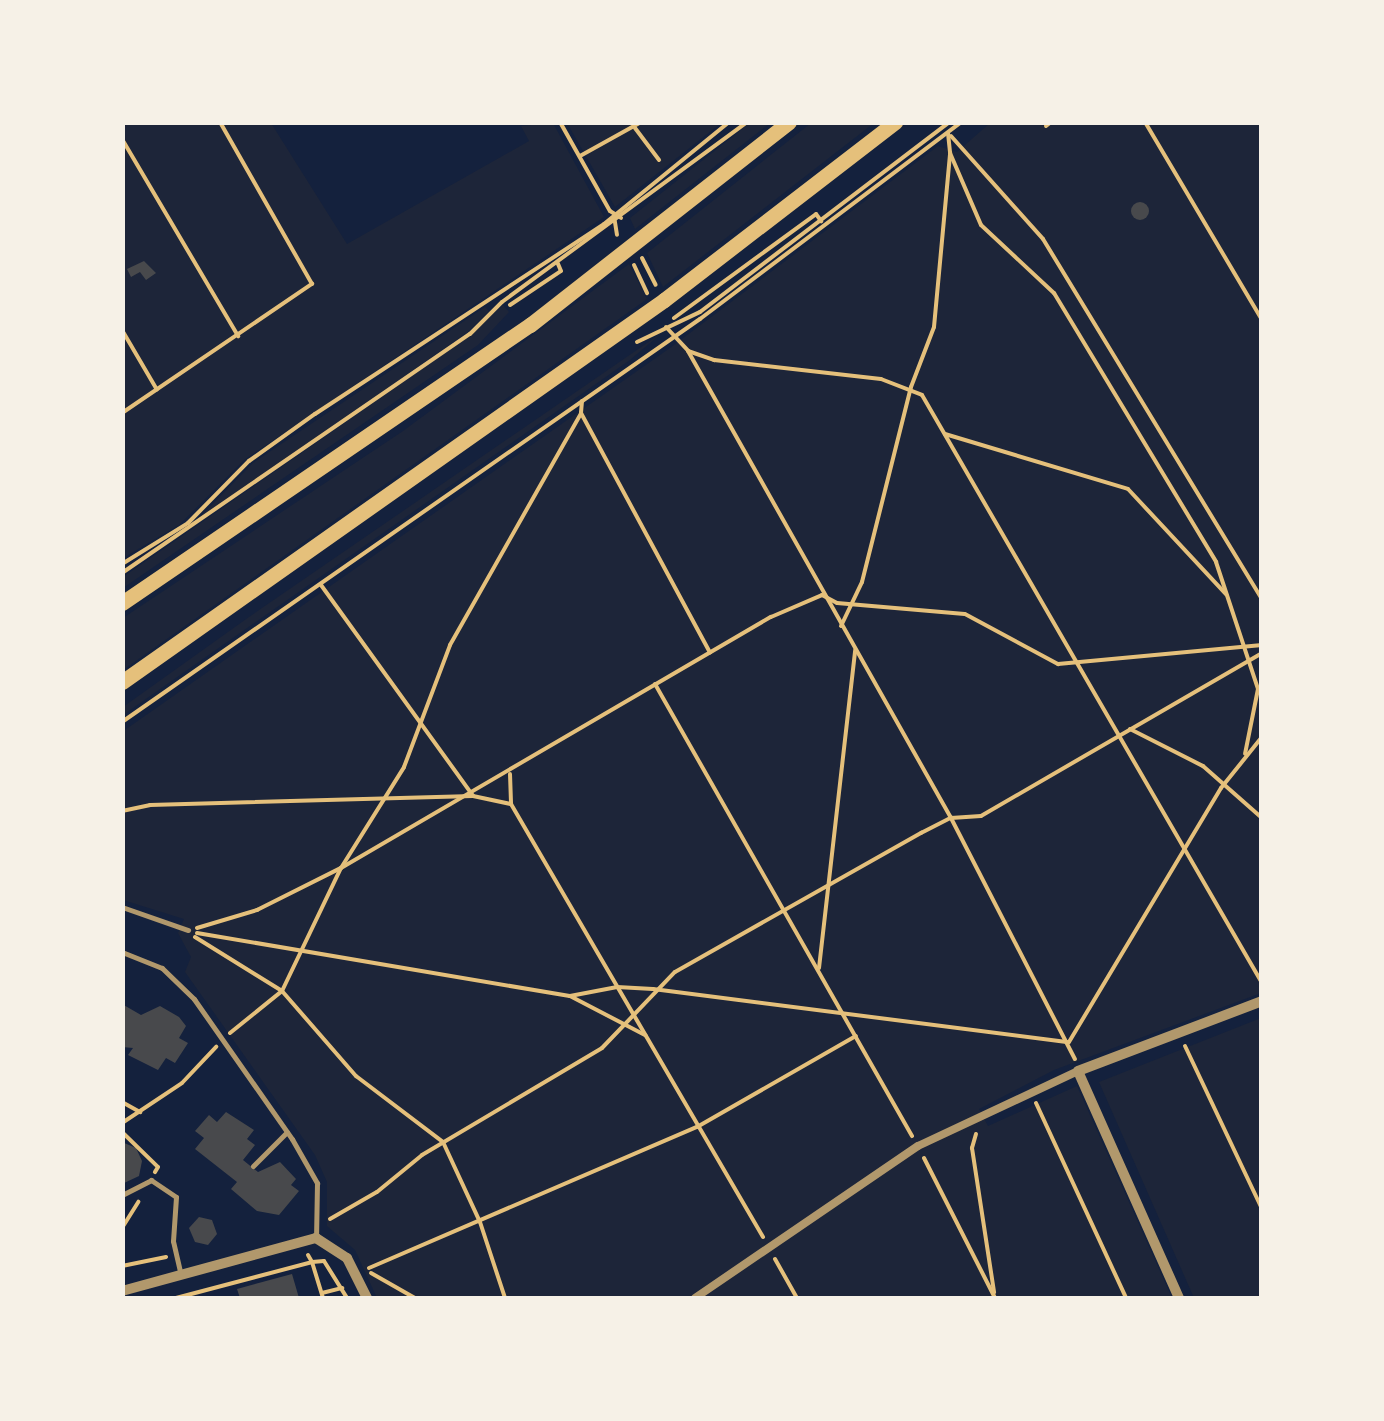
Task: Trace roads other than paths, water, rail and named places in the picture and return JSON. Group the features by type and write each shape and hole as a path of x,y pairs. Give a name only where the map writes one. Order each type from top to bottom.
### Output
{"main road":[{"path":"122,603 530,325 789,122"},
{"path":"122,682 664,300 896,122"}],"street":[{"path":"695,1298 772,1252 918,1146 1078,1071 1262,1001"},
{"path":"1078,1071 1179,1298"},
{"path":"122,1291 316,1238 348,1258 367,1298"}],"lane":[{"path":"122,906 188,930"},
{"path":"122,952 162,968 222,1040 287,1132 316,1183 316,1238"},
{"path":"253,1166 287,1132"},
{"path":"122,1195 150,1180 176,1197 180,1275"}]}
